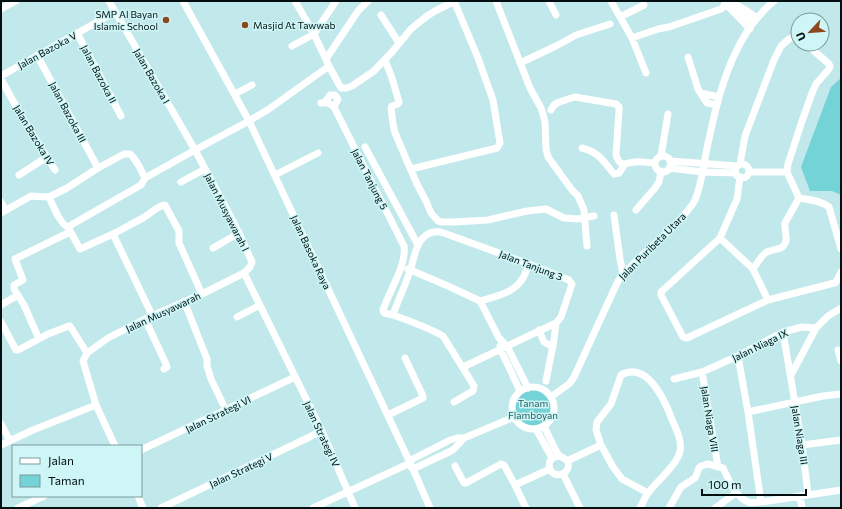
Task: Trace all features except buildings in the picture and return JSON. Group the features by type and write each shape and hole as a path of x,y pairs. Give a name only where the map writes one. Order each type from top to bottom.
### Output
{"street":[{"path":"2,6 16,1"},
{"name":"Jalan Bazoka I","path":"109,1 195,150"},
{"name":"Jalan Basoka Raya","path":"183,1 249,121 388,415 408,465 430,508"},
{"path":"295,1 314,34 327,63 341,88 352,86 374,71 411,29 427,16 455,1 493,100 500,143 497,148 411,169"},
{"path":"292,46 314,34 336,1"},
{"path":"70,230 70,225 141,185 145,178 269,109 327,63 358,11 368,1"},
{"path":"496,1 530,88 541,108 545,122 546,149 548,157 578,196 584,210 587,246"},
{"path":"549,1 556,14"},
{"path":"611,1 632,38 646,73"},
{"name":"Jalan Puribeta Utara","path":"551,397 570,383 574,377 610,296 623,274 676,225 692,205 698,192 722,84 742,40 753,23 774,1"},
{"path":"632,38 721,9 729,2"},
{"path":"729,2 753,23"},
{"path":"729,2 744,9 753,23"},
{"path":"620,17 644,5"},
{"name":"Jalan Bazoka V","path":"1,78 37,55 115,12"},
{"path":"381,15 399,43"},
{"path":"520,63 576,35 610,24"},
{"name":"Jalan Bazoka II","path":"77,33 121,116"},
{"path":"790,39 781,46 774,60 746,136 738,170 737,199 720,238 661,292 661,295 685,339 768,300 834,283 841,272"},
{"path":"799,198 787,172 812,93 816,84 830,66 830,64 816,52"},
{"name":"Jalan Bazoka III","path":"37,55 98,168"},
{"path":"688,56 698,89 707,103 717,105"},
{"path":"385,60 392,78 398,102 398,104 392,106 391,108 393,124 417,184 431,213 438,221 454,222 488,220 527,211 546,209 564,218 578,219 594,216"},
{"name":"Jalan Bazoka IV","path":"1,78 22,117 55,170"},
{"path":"234,94 252,85"},
{"path":"701,93 719,97"},
{"path":"551,110 557,103 575,97 618,105 617,159 625,164 636,162 655,163"},
{"name":"Jalan Tanjung 5","path":"323,103 331,104 334,107 404,246 402,267 383,310 384,313 393,315"},
{"path":"655,163 661,156 668,114"},
{"name":"Jalan Tanjung 5","path":"365,147 418,245"},
{"path":"582,148 597,154 614,174 619,173 625,164"},
{"name":"Jalan Musyawarah I","path":"195,150 239,233 252,262 250,267 244,273"},
{"path":"275,175 318,153"},
{"path":"1,202 4,212 32,196 49,197 67,188 98,168 123,155 128,154 134,157 145,178"},
{"path":"655,163 656,168 661,171 667,171 670,165 668,158 661,156"},
{"path":"19,175 47,158"},
{"path":"738,170 742,164 747,165 749,172"},
{"path":"365,170 374,165"},
{"path":"670,165 738,170"},
{"path":"181,182 205,169"},
{"path":"738,170 742,178 747,176 749,172"},
{"path":"636,210 659,182 661,171"},
{"path":"749,172 787,172"},
{"path":"49,197 60,218 70,230 80,249 113,234 165,205 179,231 179,243 202,294"},
{"path":"799,198 821,202 829,207 841,249"},
{"path":"753,268 764,254 781,248 785,243 785,222 799,198"},
{"path":"614,215 623,274"},
{"path":"39,339 24,305 14,289 14,286 23,280 15,259 70,230"},
{"name":"Jalan Tanjung 3","path":"393,315 418,245 422,238 430,232 435,231 569,280 572,284 561,317 556,323"},
{"path":"213,248 239,233"},
{"path":"113,234 152,315"},
{"path":"720,238 753,268 768,300"},
{"path":"480,301 510,291 524,277 528,264"},
{"path":"402,267 480,301 499,338 507,346 528,388"},
{"name":"Jalan Musyawarah","path":"86,354 108,338 152,315 202,294 244,273"},
{"name":"Jalan Strategi IV","path":"244,273 322,431 355,508"},
{"path":"1,304 18,295"},
{"path":"184,302 207,359 207,366 211,379 224,404"},
{"path":"237,317 260,306"},
{"path":"790,375 816,328 828,316 841,308"},
{"path":"393,315 435,331 443,336 474,386 474,389 471,392 454,402"},
{"path":"145,319 166,364 167,367 164,369"},
{"path":"1,322 16,350 48,334 69,326 80,340 86,354 83,364 96,406 115,445"},
{"path":"463,367 556,323 546,381"},
{"name":"Jalan Niaga IX","path":"674,379 702,372 738,356 783,332 802,327 816,328"},
{"path":"539,330 544,342 553,347"},
{"name":"Jalan Niaga III","path":"783,332 802,445 808,494"},
{"path":"499,338 500,349 520,391"},
{"path":"838,350 841,361"},
{"path":"738,356 761,502"},
{"path":"388,415 423,398 405,358"},
{"path":"640,508 648,493 678,457 680,440 663,398 654,385 640,373 627,372 621,376 611,404 597,422 596,430 601,445 622,479 648,493"},
{"name":"Jalan Niaga VIII","path":"702,372 718,466"},
{"name":"Jalan Strategi VI","path":"142,450 295,377"},
{"path":"528,388 540,388 546,392 551,397 554,406 551,418 540,427 530,429 523,426 514,417 512,406 520,391 528,388"},
{"path":"748,412 824,396 841,394"},
{"path":"1,445 33,430 96,406"},
{"path":"313,508 408,465 450,440 464,438 514,417"},
{"path":"1,424 10,441"},
{"path":"540,427 560,456 567,461 568,469 566,472 559,475 552,472 549,463 552,458 560,456"},
{"path":"540,427 552,458"},
{"name":"Jalan Strategi V","path":"160,508 322,431"},
{"path":"408,465 443,455 455,448 464,438"},
{"path":"802,445 841,440"},
{"path":"567,461 601,445"},
{"path":"438,446 443,455"},
{"path":"455,466 464,483 466,483 503,464 506,467 526,508"},
{"path":"669,508 681,487 695,478 701,466 708,464 723,468 736,493 748,502 761,502 841,490"},
{"path":"515,485 550,469"},
{"path":"562,474 580,508"},
{"path":"715,508 736,493"},
{"path":"800,496 802,508"},
{"path":"18,508 42,497"},
{"path":"138,497 143,508"}],"green space":[{"path":"841,78 841,195 832,191 810,191 801,167 831,87"},
{"name":"Tanam Flamboyan","path":"533,387 548,393 554,408 548,423 533,429 518,423 512,408 518,393"}],"place":[{"name":"SMP Al Bayan Islamic School","path":"166,20"},
{"name":"Masjid At Tawwab","path":"245,25"}]}
